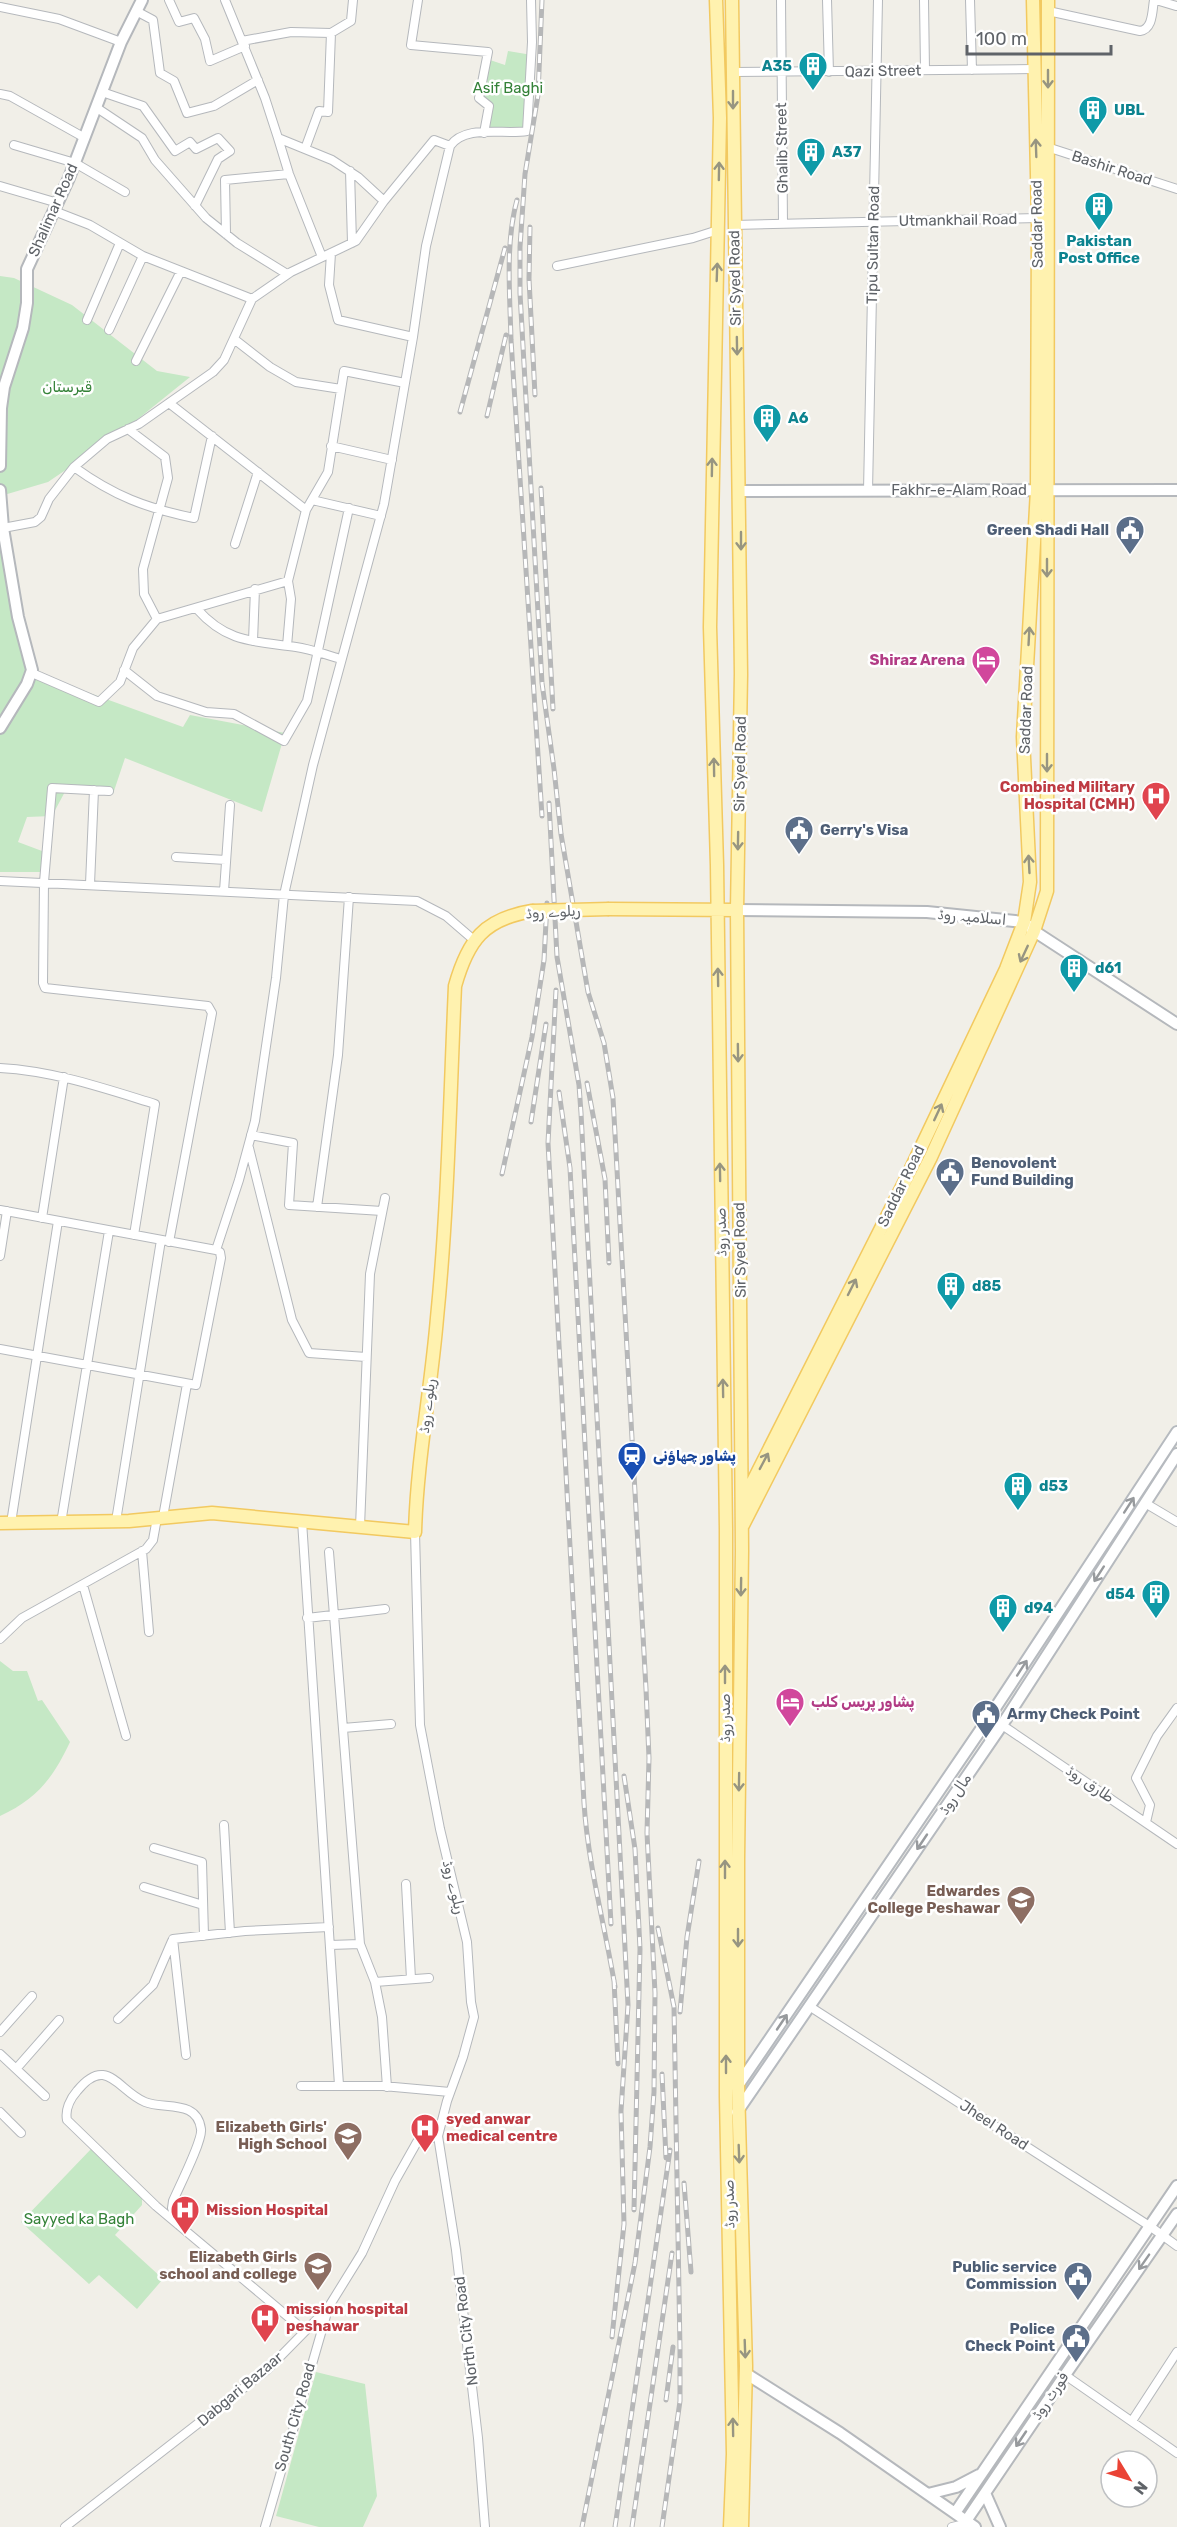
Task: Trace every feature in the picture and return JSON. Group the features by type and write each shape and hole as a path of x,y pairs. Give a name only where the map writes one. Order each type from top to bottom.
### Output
{"main road":[{"name":"Sir Syed Road","path":"716,0 720,118 710,627 717,909"},
{"name":"Sir Syed Road","path":"732,0 740,491 741,674 737,910 742,1528"},
{"name":"Saddar Road","path":"726,1530 784,1433 931,1156 1034,931 1047,891 1033,0"},
{"name":"Saddar Road","path":"742,1528 784,1433 1006,969 1024,922 1030,882 1023,737 1042,489 1048,6"},
{"path":"718,230 734,225"},
{"name":"ریلوے روڈ","path":"415,1532 416,1500 437,1320 447,1193 455,986 463,958 475,940 489,926 513,914 532,911 609,909 737,910"},
{"name":"صدر روڈ","path":"717,909 732,2108 746,2373 742,2527"},
{"path":"5,1523 116,1521 212,1513 415,1532"},
{"name":"صدر روڈ","path":"730,2527 733,2454 727,2129 738,2086 742,1528"}],"street":[{"name":"Shalimar Road","path":"0,466 2,398 23,328 27,303 27,268 75,163 121,42 142,0"},
{"path":"169,0 179,22 194,18 205,39 210,61 244,43 291,32 331,33 351,21 353,0"},
{"path":"225,0 258,80 289,174 322,257"},
{"path":"418,0 411,45 488,52 479,98 489,106 484,133"},
{"path":"216,1250 251,1135 276,978 284,895 313,765 381,516 413,337 426,246 450,146 462,135 527,131 532,42 531,0"},
{"name":"Ghalib Street","path":"781,0 783,223"},
{"path":"827,0 828,72"},
{"name":"Tipu Sultan Road","path":"868,491 878,0"},
{"path":"924,0 925,70"},
{"path":"970,0 972,70"},
{"path":"1048,6 1140,31 1146,30 1149,26 1155,0 1176,6"},
{"path":"0,7 59,19 121,42"},
{"path":"136,11 153,20 160,73 174,81 187,113 214,106 258,80"},
{"path":"305,149 319,111 328,112 331,33"},
{"name":"Qazi Street","path":"733,72 1034,69"},
{"path":"102,92 143,106 175,151 190,142 196,148 218,138 230,151 218,159 195,206"},
{"path":"0,94 10,96 85,138"},
{"path":"97,108 142,138 154,160 195,206 226,234 287,274"},
{"path":"278,138 332,160 350,171 384,201"},
{"path":"3,528 35,522 41,516 49,499 74,467 107,440 169,403 213,372 225,360 252,299 287,274 356,241 384,201 434,140 450,146"},
{"path":"14,145 75,163 125,192"},
{"name":"Bashir Road","path":"1047,147 1177,189"},
{"path":"350,171 352,243"},
{"path":"226,234 225,180 289,174"},
{"path":"0,186 56,207 143,256 252,299"},
{"name":"Utmankhail Road","path":"734,225 1038,218"},
{"path":"557,266 693,238 718,230"},
{"path":"87,320 120,243"},
{"path":"331,253 329,285 338,320 413,337"},
{"path":"109,330 143,256"},
{"path":"136,361 182,271"},
{"path":"234,339 270,367 296,382 341,389"},
{"path":"287,646 291,599 288,581 306,510 328,472 344,371 405,383"},
{"path":"169,403 306,510"},
{"path":"128,429 165,457 168,478 143,569 144,594 157,619"},
{"path":"74,467 104,488 159,511 194,518 212,436"},
{"path":"331,446 392,460"},
{"path":"235,544 258,472"},
{"path":"0,490 3,528 18,617 32,674 0,728"},
{"name":"Fakhr-e-Alam Road","path":"740,491 1177,490"},
{"path":"312,500 381,516"},
{"path":"124,670 157,696 206,712 234,714 284,741 307,701 349,508"},
{"path":"32,674 99,702 120,682 133,648 157,619 288,581"},
{"path":"253,641 255,589"},
{"path":"197,609 211,625 238,638 287,646 341,659"},
{"path":"109,791 52,788 44,882 43,983 45,988 208,1006 211,1009 140,1375 116,1521"},
{"path":"90,884 94,790"},
{"path":"224,891 230,805"},
{"path":"176,857 226,860"},
{"path":"0,881 417,901 446,916 475,940"},
{"path":"317,1207 338,1055 349,897"},
{"name":"اسلامیہ روڈ","path":"737,910 927,912 1024,922 1034,931 1177,1023"},
{"path":"0,1068 34,1070 155,1104 134,1235"},
{"path":"42,1218 64,1077"},
{"path":"251,1135 293,1143 289,1205 382,1211"},
{"path":"248,1145 292,1320 309,1353 366,1357"},
{"path":"360,1527 370,1274 385,1198"},
{"path":"0,1256 4,1211 216,1250 220,1252 221,1258 196,1385 0,1349"},
{"path":"5,1523 58,1221"},
{"path":"61,1523 109,1230"},
{"path":"0,1639 22,1618 142,1551 153,1540 160,1518 187,1384"},
{"name":"مال روڈ","path":"738,2086 990,1716 1177,1432"},
{"name":"مال روڈ","path":"732,2108 809,2006 1002,1725 1177,1454"},
{"path":"1145,1503 1177,1522"},
{"path":"302,1521 339,2085"},
{"name":"ریلوے روڈ","path":"415,1532 420,1725 440,1829 467,1942 474,2017 438,2136"},
{"path":"142,1551 149,1632"},
{"path":"329,1552 360,1944 375,1982 382,2017 387,2086"},
{"path":"82,1585 126,1736"},
{"path":"307,1618 385,1609"},
{"path":"1146,1822 1150,1805 1136,1778 1157,1736 1177,1708"},
{"path":"990,1716 1002,1725"},
{"path":"343,1728 391,1724"},
{"name":"طارق روڈ","path":"1002,1725 1177,1844"},
{"path":"224,1826 230,1933"},
{"path":"154,1848 202,1862 204,1936"},
{"path":"406,1884 411,1979"},
{"path":"144,1887 203,1905"},
{"path":"173,1939 329,1927"},
{"path":"118,2019 153,1985 173,1939"},
{"path":"173,1939 186,2055"},
{"path":"330,1945 360,1944"},
{"path":"375,1982 429,1978"},
{"path":"0,2032 32,1996"},
{"name":"Jheel Road","path":"809,2006 1177,2246"},
{"path":"16,2069 59,2020"},
{"path":"0,2054 45,2096"},
{"path":"178,2224 172,2208 173,2201 201,2135 199,2122 186,2108 144,2102 105,2074 91,2078 73,2095 68,2106 68,2120 178,2224 305,2331"},
{"path":"301,2086 387,2086 450,2092"},
{"path":"0,2112 21,2133"},
{"name":"Dabgari Bazaar","path":"65,2527 268,2369 328,2308 362,2253 395,2181 417,2142 438,2136"},
{"name":"North City Road","path":"438,2136 459,2273 478,2438 485,2527"},
{"name":"فورٹ روڈ","path":"955,2513 1177,2186"},
{"name":"فورٹ روڈ","path":"970,2524 985,2493 1177,2214"},
{"name":"South City Road","path":"264,2527 328,2308"},
{"path":"1132,2421 1177,2352"},
{"path":"746,2373 840,2433 970,2524"},
{"path":"1065,2375 1177,2453"},
{"path":"928,2494 956,2487 982,2474"},
{"path":"985,2493 1000,2527"},
{"path":"952,2527 970,2524"}],"green space":[{"name":"Asif Baghi","path":"508,51 532,55 528,129 484,133 492,105 480,95 487,59 505,65"},
{"name":"قبرستان","path":"0,276 14,278 72,305 157,371 190,377 123,431 48,482 4,495 29,671 183,727 190,715 285,733 262,812 125,758 113,794 68,786 52,816 27,817 18,842 42,851 45,872 0,872"},
{"path":"0,1661 13,1671 27,1671 38,1701 42,1700 70,1742 50,1777 34,1795 0,1816"},
{"name":"Sayyed ka Bagh","path":"92,2148 142,2195 142,2205 115,2235 163,2279 137,2309 99,2275 89,2284 21,2222"},
{"path":"316,2372 365,2384 377,2496 363,2527 319,2527 276,2516"}],"railway":[{"path":"542,0 538,95 525,174 520,247 520,293 542,683 561,834 588,992 604,1043 613,1098 646,1689 649,1758 647,1833 655,1993 654,2092 650,2147 635,2263 582,2527"},
{"path":"517,200 510,252 511,340 542,816"},
{"path":"530,227 529,279 535,395"},
{"path":"460,412 505,248"},
{"path":"487,416 506,335"},
{"path":"541,488 553,709"},
{"path":"549,803 557,957 579,1085 581,1113 628,2005 621,2111 624,2224 612,2337"},
{"path":"502,1174 532,1037 544,960 547,903"},
{"path":"556,990 548,1143 584,1803 593,1872 615,1987"},
{"path":"531,1122 546,1024"},
{"path":"587,1083 605,1179 609,1263"},
{"path":"559,1092 570,1168 611,1924"},
{"path":"624,1776 635,1849 640,1949 634,2210"},
{"path":"680,2012 687,1937 699,1861"},
{"path":"658,1928 674,2007 680,2349 680,2401 662,2527"},
{"path":"614,1980 618,2064"},
{"path":"662,2074 666,2158"},
{"path":"615,2527 670,2150"},
{"path":"684,2183 691,2272"},
{"path":"632,2527 672,2253"},
{"path":"666,2400 673,2347"}],"place":[{"name":"A35","path":"813,92"},
{"name":"UBL","path":"1093,136"},
{"name":"A37","path":"811,178"},
{"name":"Pakistan Post Office","path":"1099,232"},
{"name":"A6","path":"767,444"},
{"name":"Green Shadi Hall","path":"1130,556"},
{"name":"Shiraz Arena","path":"986,686"},
{"name":"Combined Military Hospital (CMH)","path":"1156,822"},
{"name":"Gerry's Visa","path":"799,856"},
{"name":"d61","path":"1074,994"},
{"name":"Benovolent Fund Building","path":"950,1198"},
{"name":"d85","path":"951,1312"},
{"name":"پشاور چھاؤنی","path":"632,1482"},
{"name":"d53","path":"1018,1512"},
{"name":"d54","path":"1156,1620"},
{"name":"d94","path":"1003,1634"},
{"name":"پشاور پریس کلب","path":"790,1728"},
{"name":"Army Check Point","path":"986,1740"},
{"name":"Edwardes College Peshawar","path":"1021,1926"},
{"name":"syed anwar medical centre","path":"425,2154"},
{"name":"Elizabeth Girls' High School","path":"348,2162"},
{"name":"Mission Hospital","path":"185,2236"},
{"name":"Elizabeth Girls school and college","path":"318,2292"},
{"name":"Public service Commission","path":"1078,2302"},
{"name":"mission hospital peshawar","path":"265,2344"},
{"name":"Police Check Point","path":"1076,2364"}]}
